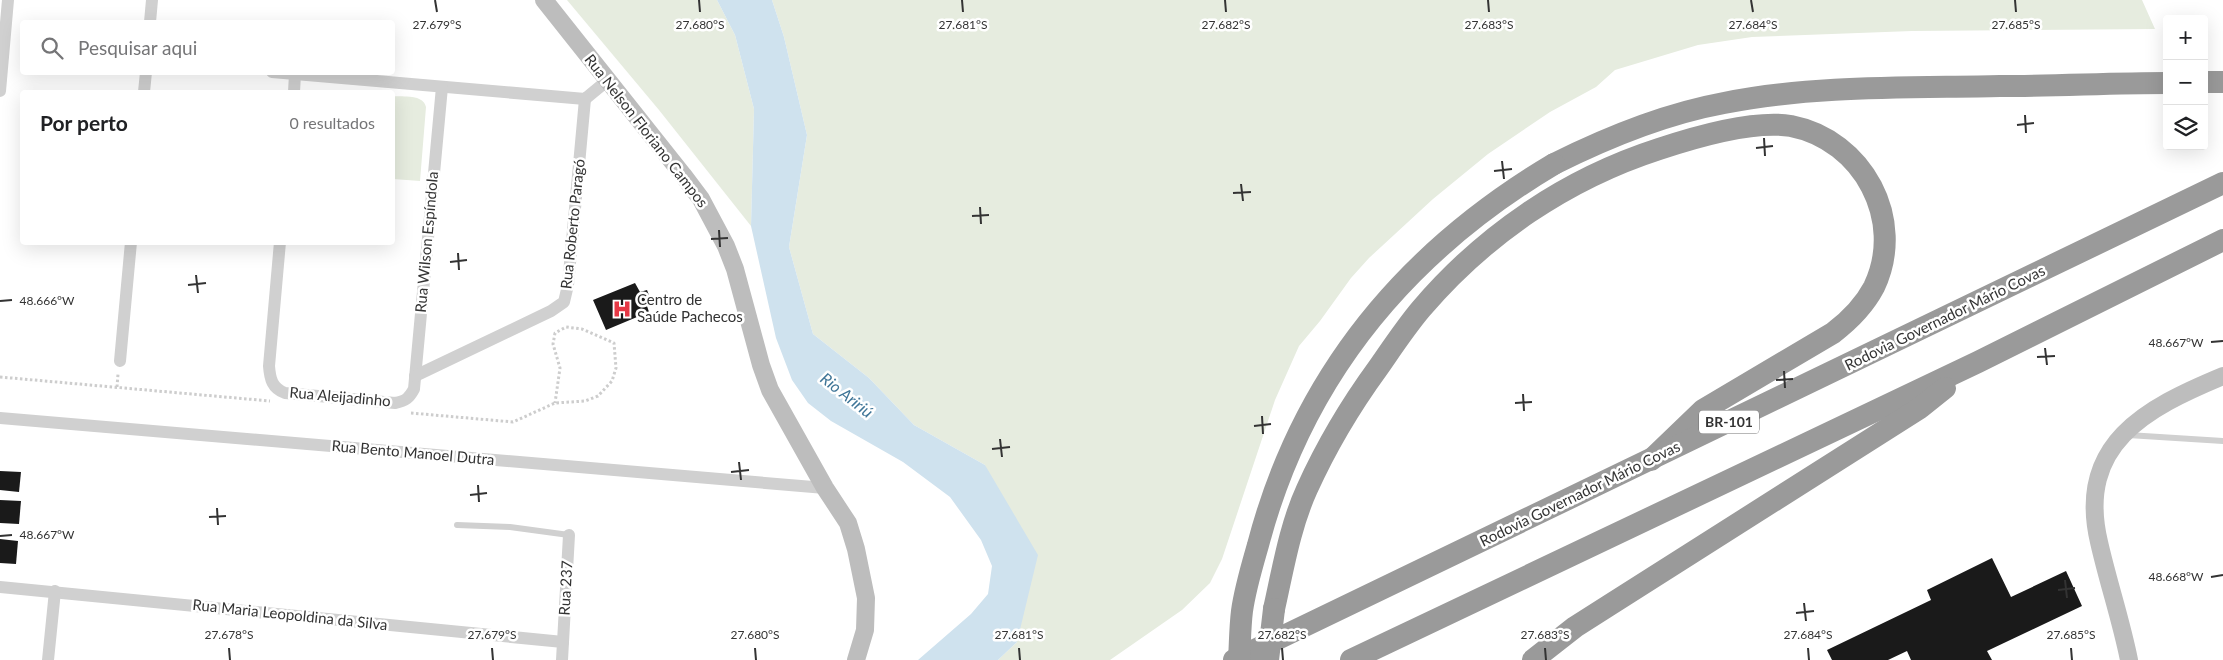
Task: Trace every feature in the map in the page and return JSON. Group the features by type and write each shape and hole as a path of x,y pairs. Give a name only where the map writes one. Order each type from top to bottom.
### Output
{"highway":[{"path":"2208,82 2223,82"},
{"path":"1238,660 1242,610 1263,523 1291,448 1329,378 1375,314 1429,256 1490,205 1554,164 1603,141 1654,121 1759,96 1940,86 2163,83"},
{"name":"BR-101","path":"1268,660 1274,609 1294,526 1307,490 1358,394 1398,338 1442,285 1493,238 1549,199 1587,178 1642,154 1708,135 1773,125 1806,130 1835,144 1859,166 1876,194 1884,224 1883,256 1874,286 1857,312 1833,333 1703,410 1651,460"},
{"name":"Rodovia Governador Mário Covas","path":"1234,660 2223,183"},
{"path":"1351,660 1978,362 2223,240"},
{"path":"1533,660 1608,606 1920,408 1978,362"}],"main road":[{"name":"Rua Nelson Floriano Campos","path":"544,0 684,176 717,226 735,269 760,365 770,390 825,488 848,523 863,577 866,616 856,660"},
{"path":"2129,660 2098,541 2094,513 2100,471 2110,449 2121,434 2139,419 2168,401 2223,376"}],"street":[{"path":"0,91 2,49 8,0"},
{"path":"150,20 152,0"},
{"path":"144,90 146,75"},
{"path":"294,90 295,75"},
{"path":"306,75 585,99 608,80"},
{"name":"Rua Wilson Espíndola","path":"410,397 414,389 442,87"},
{"name":"Rua Roberto Paragó","path":"415,376 551,311 564,302 568,285 585,99"},
{"path":"120,361 131,245"},
{"name":"Rua Aleijadinho","path":"280,245 269,366 272,385 278,391 294,394 395,403 403,402 410,397"},
{"name":"Rua Bento Manoel Dutra","path":"0,418 825,488"},
{"name":"Rua 237","path":"563,642 569,535"},
{"name":"Rua Maria Leopoldina da Silva","path":"0,587 563,642"},
{"path":"48,660 55,591"},
{"path":"562,660 563,642"}],"lane":[{"path":"2121,434 2223,441"},
{"path":"457,525 510,527 569,535"}],"path":[{"path":"404,412 513,422 556,403 585,400 598,396 612,381 616,368 614,344 582,329 566,327 555,333 553,344 560,368 556,403"},
{"path":"0,377 271,401"}],"shaded area":[{"path":"567,0 717,0 735,35 754,109 751,226 659,110"},
{"path":"772,0 2142,0 2155,29 1912,31 1752,37 1698,45 1615,70 1596,87 1550,112 1488,154 1433,199 1369,258 1351,278 1299,346 1275,400 1222,559 1210,583 1182,610 1110,660 998,660 1017,642 985,465 914,425 869,378 813,334 789,247 807,135 784,37"},
{"path":"395,96 417,98 426,107 420,181 395,179"}],"water":[{"name":"Rio Aririú","path":"717,0 772,0 784,37 807,135 789,247 813,334 869,378 914,425 985,465 1038,555 1017,642 998,660 918,660 971,614 988,594 992,566 981,540 950,497 903,462 831,421 808,403 792,380 776,338 751,226 754,109 735,35"}],"building":[{"name":"Centro de Saúde Pachecos","path":"635,283 640,292 647,290 652,303 647,306 649,312 606,330 593,300"},
{"path":"0,471 21,472 19,492 0,490"},
{"path":"0,500 21,501 19,524 0,523"},
{"path":"0,539 18,541 16,564 0,563"},
{"path":"1992,558 2011,597 2066,571 2082,606 1987,651 1992,660 1911,660 1907,651 1888,660 1832,660 1827,650 1931,600 1927,590"}],"place":[{"name":"Centro de Saúde Pachecos","path":"622,309"}]}
